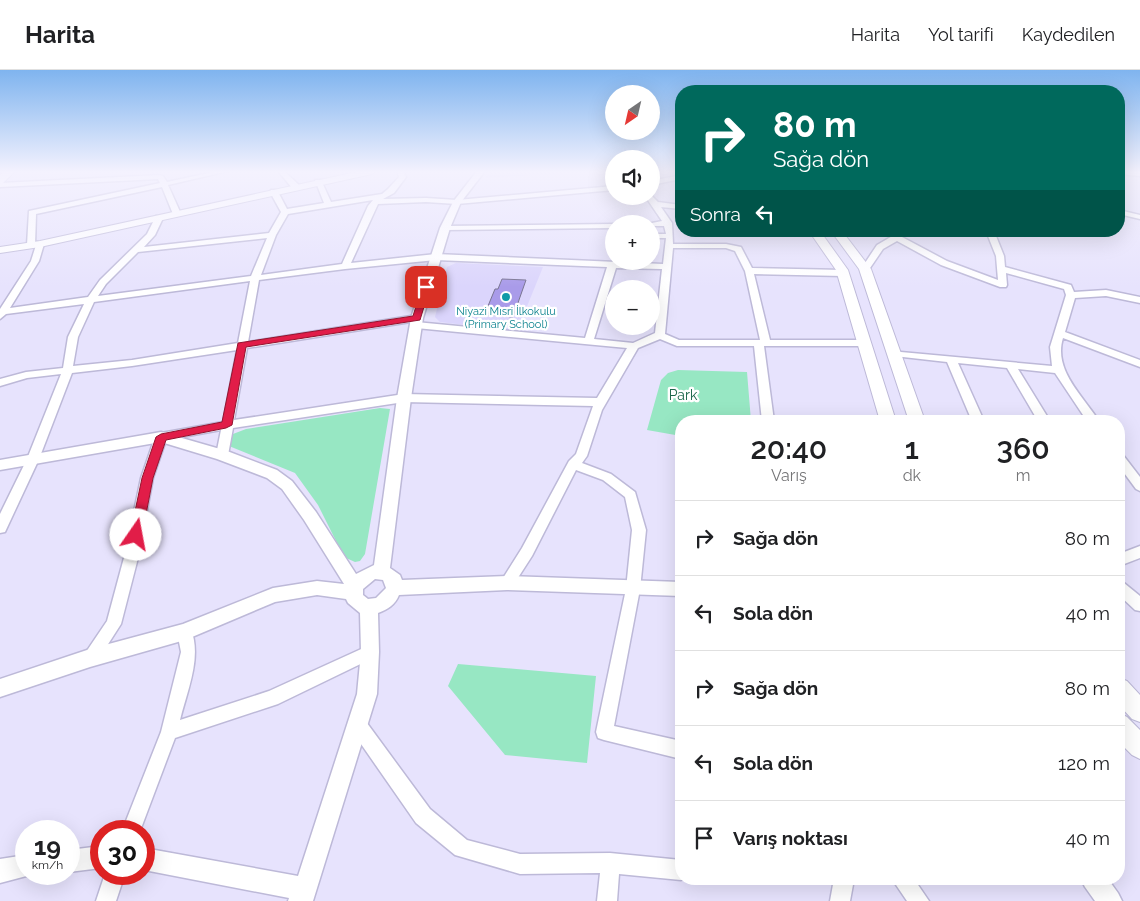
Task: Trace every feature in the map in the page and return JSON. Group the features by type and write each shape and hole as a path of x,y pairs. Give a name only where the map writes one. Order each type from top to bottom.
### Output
{"main road":[{"path":"0,250 196,210"},
{"path":"818,237 843,274 886,415"},
{"path":"841,237 865,269 915,415"},
{"path":"1125,695 1140,710"}],"street":[{"path":"1,313 35,262 36,244 32,213 44,210"},
{"path":"175,210 177,214"},
{"path":"222,455 226,425 255,278 272,235 284,212 298,210"},
{"path":"345,266 370,210"},
{"path":"381,572 416,321 445,228 453,210"},
{"path":"659,210 668,223 670,241 660,335"},
{"path":"1125,213 1140,217"},
{"path":"0,528 33,459 67,372 73,337 91,300 103,282 151,235 159,218"},
{"path":"660,223 668,223"},
{"path":"445,228 605,226"},
{"path":"136,250 272,235"},
{"path":"865,269 880,247 898,238 944,263 1003,285 1000,256 992,237"},
{"path":"660,238 734,247 740,253 749,271 762,343 768,415"},
{"path":"1,313 345,266 436,257 605,264"},
{"path":"660,267 667,267"},
{"path":"1002,269 1068,287 1071,295 1054,347 1058,370 1089,415"},
{"path":"588,343 616,270"},
{"path":"749,271 843,274"},
{"path":"1071,295 1106,293 1140,300"},
{"path":"0,384 26,375 132,364 241,345 416,321 588,343 634,346 660,335 677,343 864,344"},
{"path":"1060,333 1140,364"},
{"path":"507,583 527,552 573,464 581,456 600,402 634,346"},
{"path":"894,354 1058,370"},
{"path":"951,359 975,415"},
{"path":"1010,365 1040,415"},
{"path":"0,465 226,425 404,398 600,402"},
{"path":"161,437 222,455 272,474 287,485 310,516 354,590 358,603 369,607 376,606 390,599 395,588 392,577 381,572 368,574 362,578 354,590"},
{"path":"90,658 114,624 132,554 148,478 161,437"},
{"path":"573,464 607,477 631,495 639,530 632,589 604,732 675,749"},
{"path":"1125,466 1140,486"},
{"path":"1125,558 1140,552"},
{"path":"395,588 507,583 632,589 675,589"},
{"path":"0,688 90,658 185,632 273,595 317,588 354,590"},
{"path":"1125,591 1140,605"},
{"path":"155,861 303,895 367,694 370,652 369,607"},
{"path":"135,820 169,732 189,652 185,632"},
{"path":"169,732 272,698 370,652"},
{"path":"358,725 423,816 462,848 520,864 610,864 675,869"},
{"path":"606,901 610,864"},
{"path":"0,871 15,868"},
{"path":"106,901 111,885"},
{"path":"840,901 843,885"},
{"path":"907,885 919,901"},
{"path":"1098,885 1110,901"}],"shaded area":[{"path":"456,263 543,267 517,331 440,322 435,317 447,267"}],"green space":[{"name":"Park","path":"678,370 747,372 751,415 675,415 675,435 647,430 661,380 668,373"},
{"path":"380,408 390,409 365,554 360,561 355,562 344,557 318,505 295,473 229,446 228,442 233,434 246,429"},
{"path":"458,664 596,676 587,763 505,755 448,686"}],"building":[{"name":"Niyazi Mısri İlkokulu (Primary School)","path":"502,279 526,280 513,317 488,315 491,306 488,306 495,289 498,289"}],"place":[{"name":"Niyazi Mısri İlkokulu (Primary School)","path":"506,297"}],"route":[{"path":"136,535 148,478 161,437 226,425 241,345 417,318 426,287"}]}
